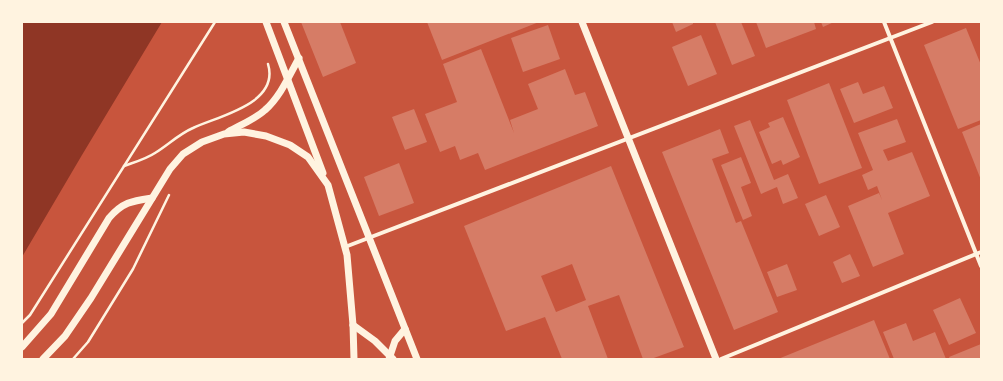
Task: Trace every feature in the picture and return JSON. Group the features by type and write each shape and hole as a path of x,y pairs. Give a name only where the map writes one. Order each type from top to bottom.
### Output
{"street":[{"path":"266,22 328,185 345,247 353,325 354,359"},
{"path":"284,22 417,359"},
{"path":"582,22 716,359"},
{"path":"884,22 981,266"},
{"path":"345,247 932,22"},
{"path":"43,359 65,336 78,317 170,169 183,154 202,142 224,134 256,117 266,109 288,79 299,58"},
{"path":"224,134 244,132 266,136 290,145 308,157 328,185"},
{"path":"22,347 51,314 110,218 118,208 134,200 152,198"},
{"path":"721,359 981,252"},
{"path":"353,325 375,341 390,358"},
{"path":"390,358 395,341 405,329"}],"path":[{"path":"22,323 30,315 216,22"},
{"path":"124,166 153,154 192,128 246,107 264,91 270,71 266,57"},
{"path":"73,359 88,342 133,269 171,191"}],"shaded area":[{"path":"22,22 162,22 22,257"}],"building":[{"path":"301,22 340,22 356,63 323,77"},
{"path":"427,22 539,22 442,60"},
{"path":"672,22 693,22 693,24 676,32"},
{"path":"715,22 741,22 755,56 732,65"},
{"path":"756,22 814,22 816,29 766,48"},
{"path":"821,22 834,22 823,27"},
{"path":"548,25 560,59 523,72 511,38"},
{"path":"966,28 981,65 981,120 958,129 924,45"},
{"path":"701,35 717,74 688,86 672,47"},
{"path":"481,49 514,133 510,120 538,109 528,84 565,69 575,95 585,92 598,126 485,170 478,153 460,160 455,146 440,152 425,114 457,102 443,64"},
{"path":"858,82 863,94 884,86 893,108 854,123 840,89"},
{"path":"829,83 862,168 819,184 787,100"},
{"path":"414,109 427,142 405,150 392,117"},
{"path":"783,117 800,157 783,165 781,160 772,164 759,132 770,127 768,123"},
{"path":"897,119 906,142 883,150 888,161 912,152 930,196 888,213 904,254 873,267 848,206 879,193 882,200 877,186 868,190 862,175 873,170 858,133"},
{"path":"750,120 774,180 788,174 798,198 783,204 777,187 761,194 734,126"},
{"path":"981,124 981,180 962,132"},
{"path":"720,129 729,153 712,159 736,223 741,221 778,312 734,330 662,152"},
{"path":"741,157 751,183 741,187 752,216 743,220 721,165"},
{"path":"399,163 414,203 379,216 364,177"},
{"path":"611,166 684,347 651,359 643,359 619,295 588,306 608,359 562,359 545,317 506,331 464,226","holes":["572,264 586,300 556,312 541,276"]},
{"path":"826,195 840,227 819,236 805,204"},
{"path":"850,254 860,276 842,283 833,262"},
{"path":"787,264 797,290 777,297 767,272"},
{"path":"960,298 976,333 949,345 933,310"},
{"path":"874,320 890,359 778,359"},
{"path":"906,323 913,341 935,332 946,359 894,359 883,332"},
{"path":"981,344 981,359 950,359 949,357"}]}
